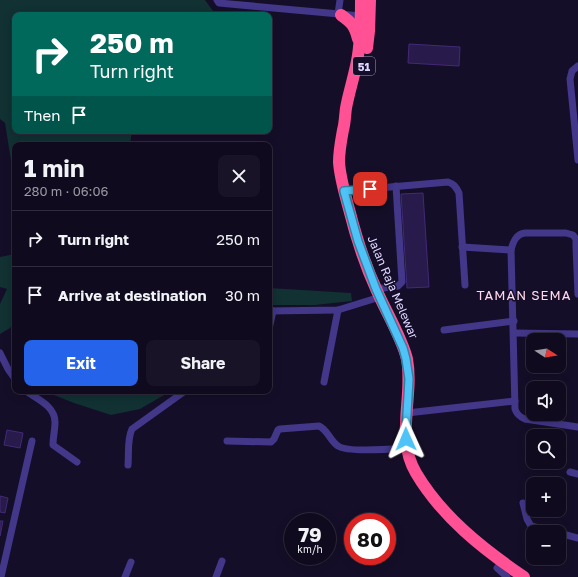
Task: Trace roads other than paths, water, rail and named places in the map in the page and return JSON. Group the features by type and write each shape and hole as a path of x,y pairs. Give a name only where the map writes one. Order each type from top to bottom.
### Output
{"highway":[{"path":"340,14 353,11 360,0"},
{"name":"Jalan Raja Melewar","path":"360,0 362,16 361,36 357,61 346,107 340,142 339,164 344,191 358,241 378,293 401,342 406,359 409,379 406,431 407,448 410,459 415,472 435,500 450,517 502,562 524,577"},
{"path":"362,16 370,0"},
{"name":"Jalan Raja Melewar","path":"343,129 354,106 366,55 370,31 370,0"},
{"path":"340,14 352,24 356,31 358,39 357,61"}],"street":[{"path":"217,0 220,4 362,16"},
{"path":"278,0 278,9"},
{"path":"340,0 340,14"},
{"path":"578,66 572,71 570,79 578,160"},
{"path":"344,191 448,182 453,183 459,193 465,285"},
{"path":"272,311 338,310 398,286 402,282 396,186"},
{"path":"578,294 576,239 573,235 566,233 521,234 514,242 511,250 514,321 515,409 517,414 521,417 530,420 578,427"},
{"path":"462,248 511,250"},
{"path":"324,382 338,310"},
{"path":"444,330 514,321"},
{"path":"514,333 578,334"},
{"path":"0,353 12,375"},
{"path":"30,394 50,408 53,412 55,422 53,445 77,462"},
{"path":"128,464 129,438 132,429 181,394"},
{"path":"407,413 515,401"},
{"path":"227,441 271,442 280,429 319,426 326,431 335,444 343,449 366,450 407,448"},
{"path":"1,577 32,441"},
{"path":"570,472 578,474"},
{"path":"523,503 527,519 530,525"},
{"path":"566,535 578,538"},
{"path":"216,577 222,561"},
{"path":"126,577 131,562"},
{"path":"502,562 497,568 507,577"}],"district":[{"name":"TAMAN SEMA","path":"524,295"}]}
